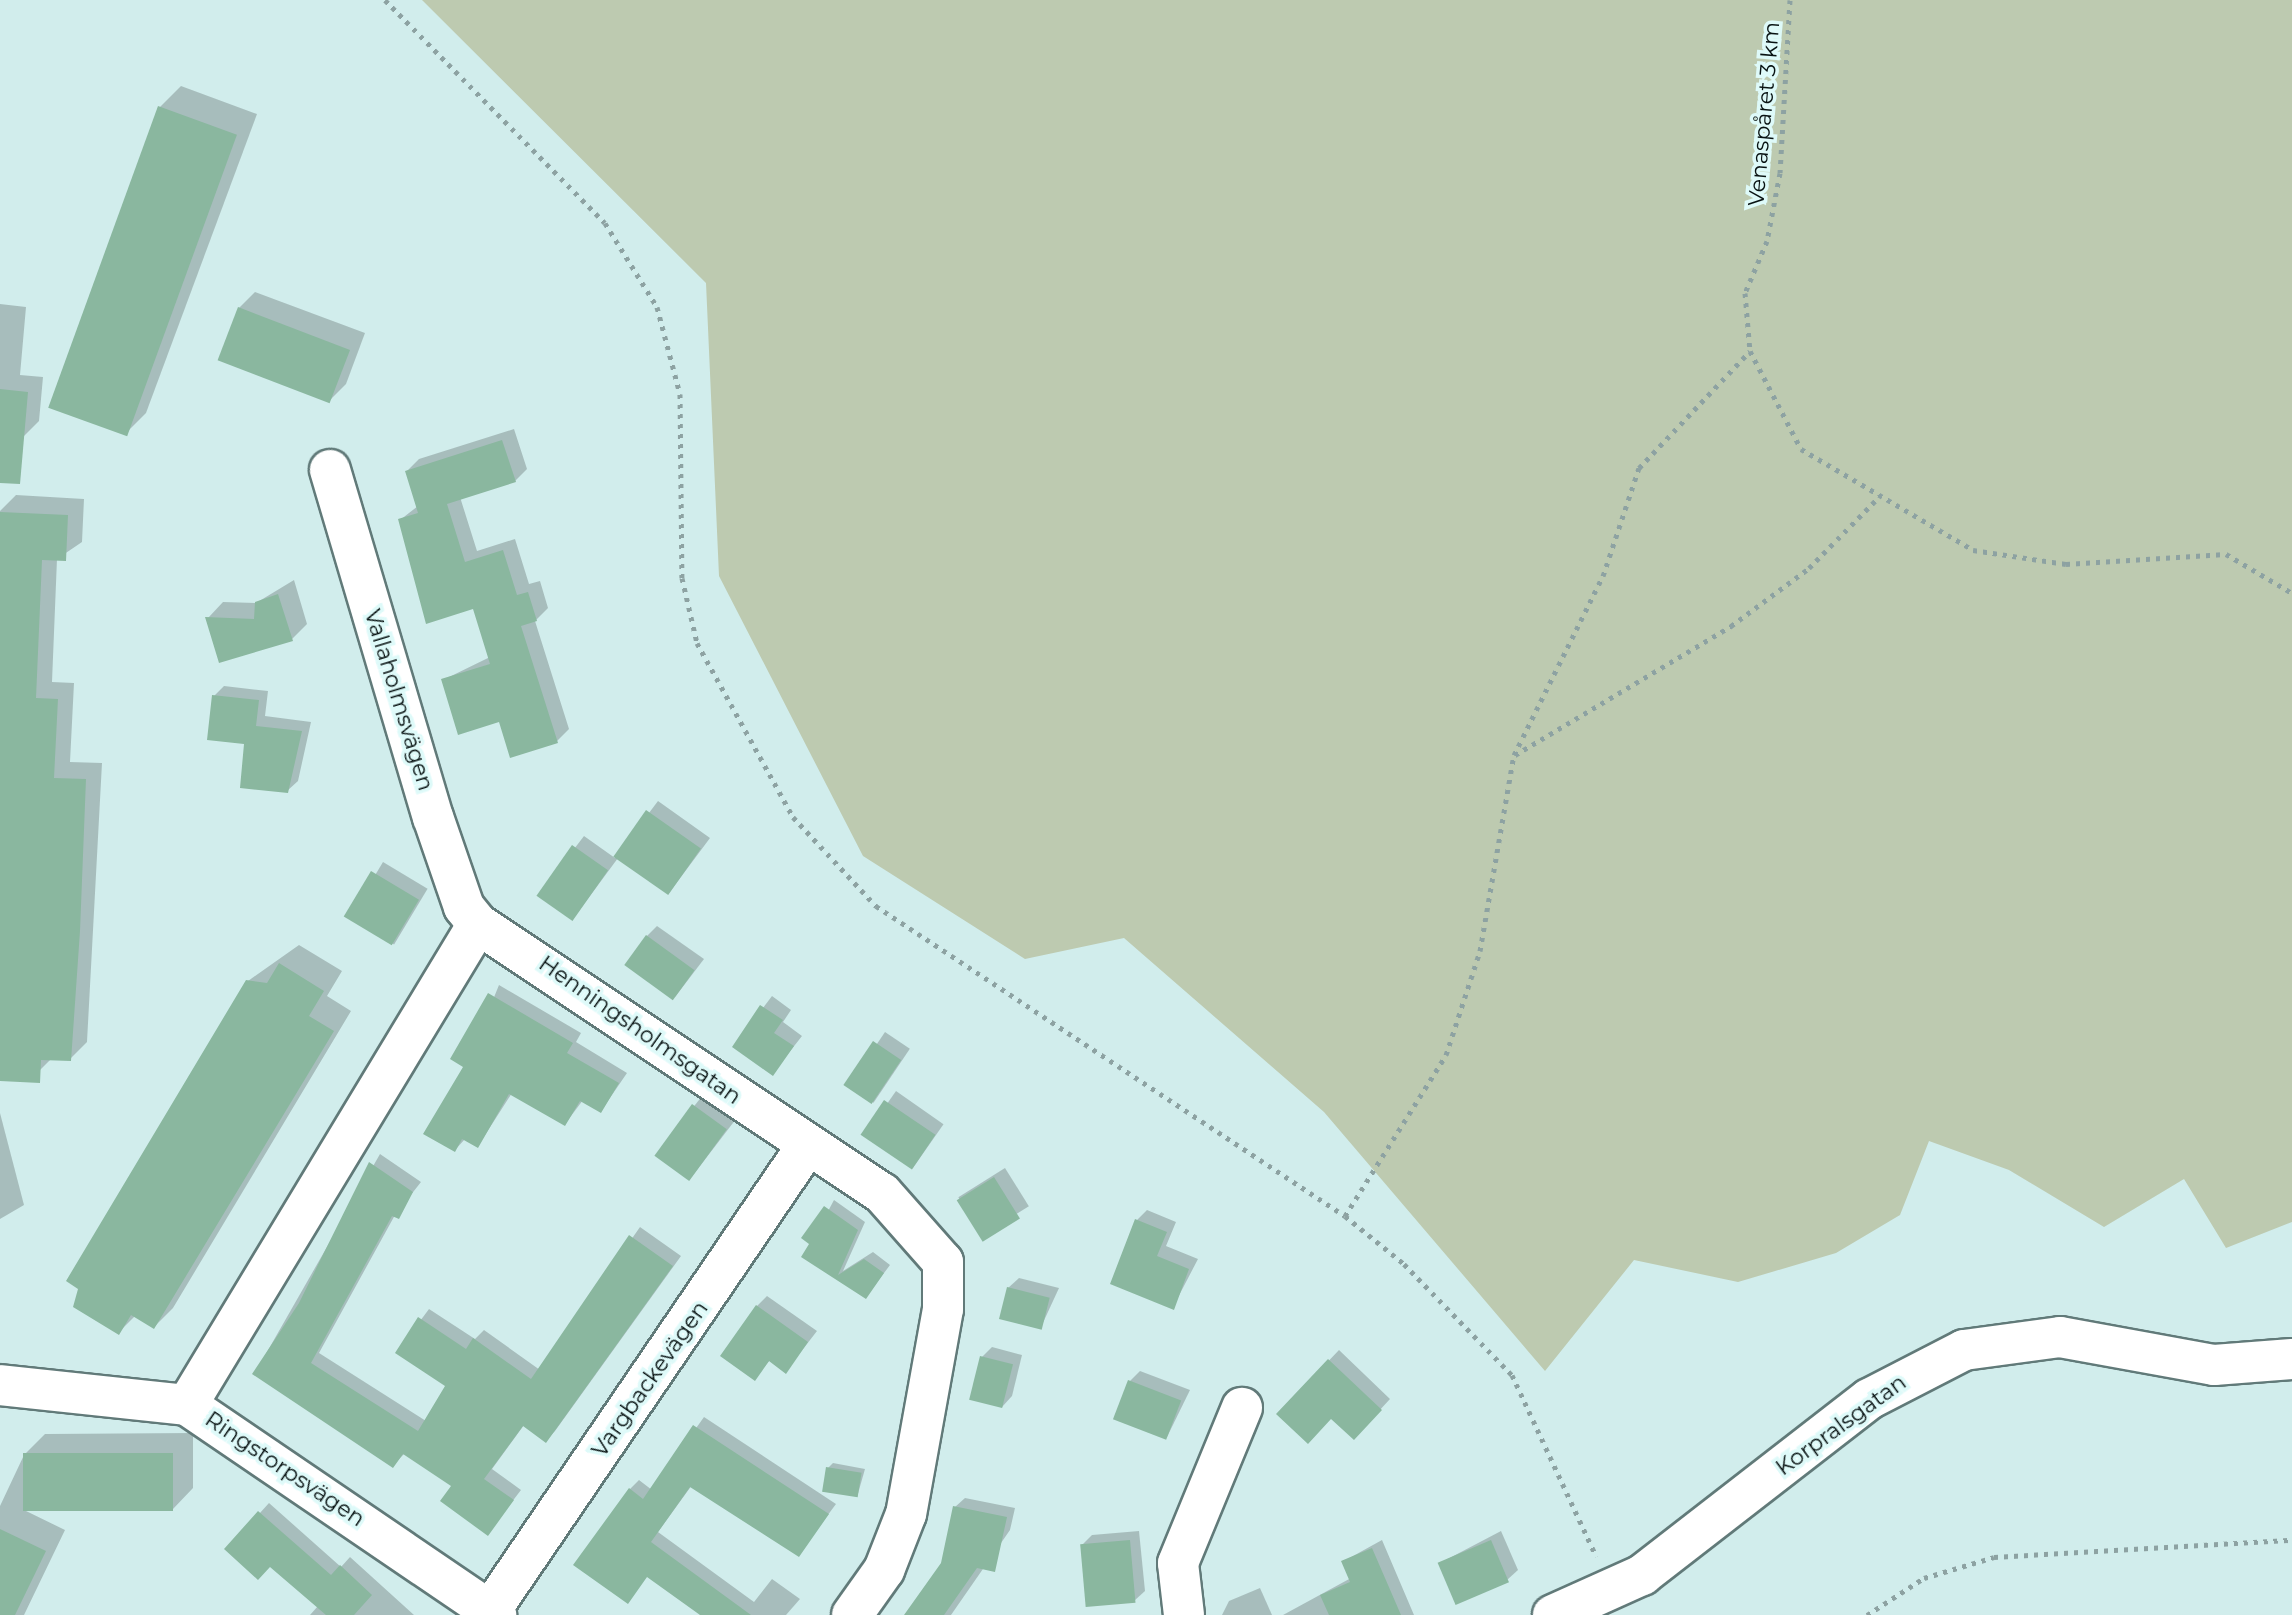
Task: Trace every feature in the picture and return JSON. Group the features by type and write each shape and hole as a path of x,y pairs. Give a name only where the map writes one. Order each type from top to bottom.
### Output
{"street":[{"name":"Vallaholmsvägen","path":"330,470 433,817 464,907 478,924"},
{"name":"Henningsholmsgatan","path":"478,924 807,1146 882,1193 928,1237 946,1281 906,1514 884,1570 852,1615"},
{"path":"187,1405 478,924"},
{"name":"Vargbackevägen","path":"493,1613 807,1146"},
{"name":"Korpralsgatan","path":"1553,1615 1605,1581 1670,1555 1869,1399 1964,1350 2060,1337 2214,1365 2292,1359"},
{"name":"Ringstorpsvägen","path":"0,1385 187,1405 493,1613"},
{"path":"1184,1615 1178,1563 1242,1408"}],"path":[{"path":"385,0 605,223 657,307 680,394 682,578 697,643 793,817 876,906 928,944 1345,1216 1404,1264 1518,1386 1605,1581"},
{"name":"Venaspåret 3 km","path":"1790,0 1780,173 1767,241 1745,293 1750,351 1801,449 1973,550 2023,563 2226,554 2292,593"},
{"path":"1345,1216 1446,1055 1480,951 1514,755 1603,576 1639,468 1750,351"},
{"path":"1514,755 1731,626 1809,568 1880,496"},
{"path":"1867,1615 1924,1578 1994,1557 2292,1540"}],"green space":[{"path":"422,0 2292,0 2292,1222 2226,1248 2184,1179 2104,1227 2009,1170 1929,1141 1900,1215 1836,1253 1738,1282 1634,1260 1545,1371 1324,1112 1124,938 1025,959 863,856 719,576 706,283"}],"building":[{"path":"158,106 237,135 127,436 48,408"},
{"path":"238,307 350,350 330,403 218,360"},
{"path":"0,389 28,392 20,484 0,483"},
{"path":"502,440 516,482 447,504 465,562 503,550 517,595 528,592 537,621 521,626 558,743 510,758 499,722 458,735 441,679 490,664 473,609 426,624 398,519 418,513 405,471"},
{"path":"0,512 68,515 66,561 42,560 36,698 58,699 54,778 86,779 80,931 71,1061 41,1060 40,1083 0,1081"},
{"path":"278,594 293,641 219,663 205,617 254,619 255,602"},
{"path":"212,695 259,700 256,726 302,731 288,793 240,788 244,744 207,740"},
{"path":"646,810 701,848 668,895 613,857"},
{"path":"572,845 608,870 572,921 536,896"},
{"path":"371,871 419,900 392,945 344,916"},
{"path":"646,935 695,970 673,1000 624,965"},
{"path":"279,963 324,991 309,1016 334,1031 154,1329 131,1315 119,1335 73,1307 78,1289 66,1281 246,980 267,983"},
{"path":"488,993 573,1043 567,1053 619,1083 601,1113 580,1101 565,1126 509,1094 478,1148 462,1139 455,1152 423,1134 463,1067 450,1059"},
{"path":"760,1005 783,1020 774,1033 794,1046 773,1076 732,1047"},
{"path":"873,1041 901,1060 872,1104 843,1085"},
{"path":"884,1100 935,1135 912,1169 861,1135"},
{"path":"692,1104 727,1129 689,1181 654,1156"},
{"path":"369,1162 413,1192 399,1219 392,1216 311,1363 418,1431 445,1386 395,1353 418,1317 466,1349 473,1338 531,1379 629,1235 673,1266 546,1443 523,1426 484,1479 514,1500 488,1536 440,1501 451,1486 403,1454 393,1468 252,1374 299,1303"},
{"path":"994,1177 1020,1219 983,1242 957,1200"},
{"path":"824,1206 858,1230 838,1275 864,1259 884,1273 866,1299 801,1257 809,1244 801,1238"},
{"path":"1135,1219 1167,1232 1157,1256 1189,1269 1174,1310 1110,1284"},
{"path":"1007,1287 1050,1298 1042,1330 999,1319"},
{"path":"756,1305 808,1342 786,1374 769,1361 755,1381 720,1356"},
{"path":"980,1356 1013,1364 1002,1408 969,1400"},
{"path":"1328,1359 1382,1410 1354,1440 1331,1419 1308,1444 1276,1414"},
{"path":"1128,1380 1181,1400 1166,1440 1113,1419"},
{"path":"693,1425 829,1514 799,1557 690,1487 651,1542 751,1615 700,1615 647,1577 628,1604 573,1565 629,1488 643,1499"},
{"path":"23,1453 173,1453 173,1511 23,1511"},
{"path":"826,1467 862,1473 858,1497 822,1492"},
{"path":"953,1506 1007,1517 995,1572 977,1568 944,1615 904,1615 941,1563"},
{"path":"258,1511 331,1575 340,1565 372,1595 354,1615 326,1615 270,1567 258,1580 224,1549"},
{"path":"0,1529 46,1551 15,1615 0,1615"},
{"path":"1130,1540 1135,1603 1086,1607 1080,1544"},
{"path":"1491,1540 1509,1582 1456,1605 1438,1563"},
{"path":"1372,1548 1401,1615 1329,1615 1320,1595 1350,1582 1341,1561"}]}
